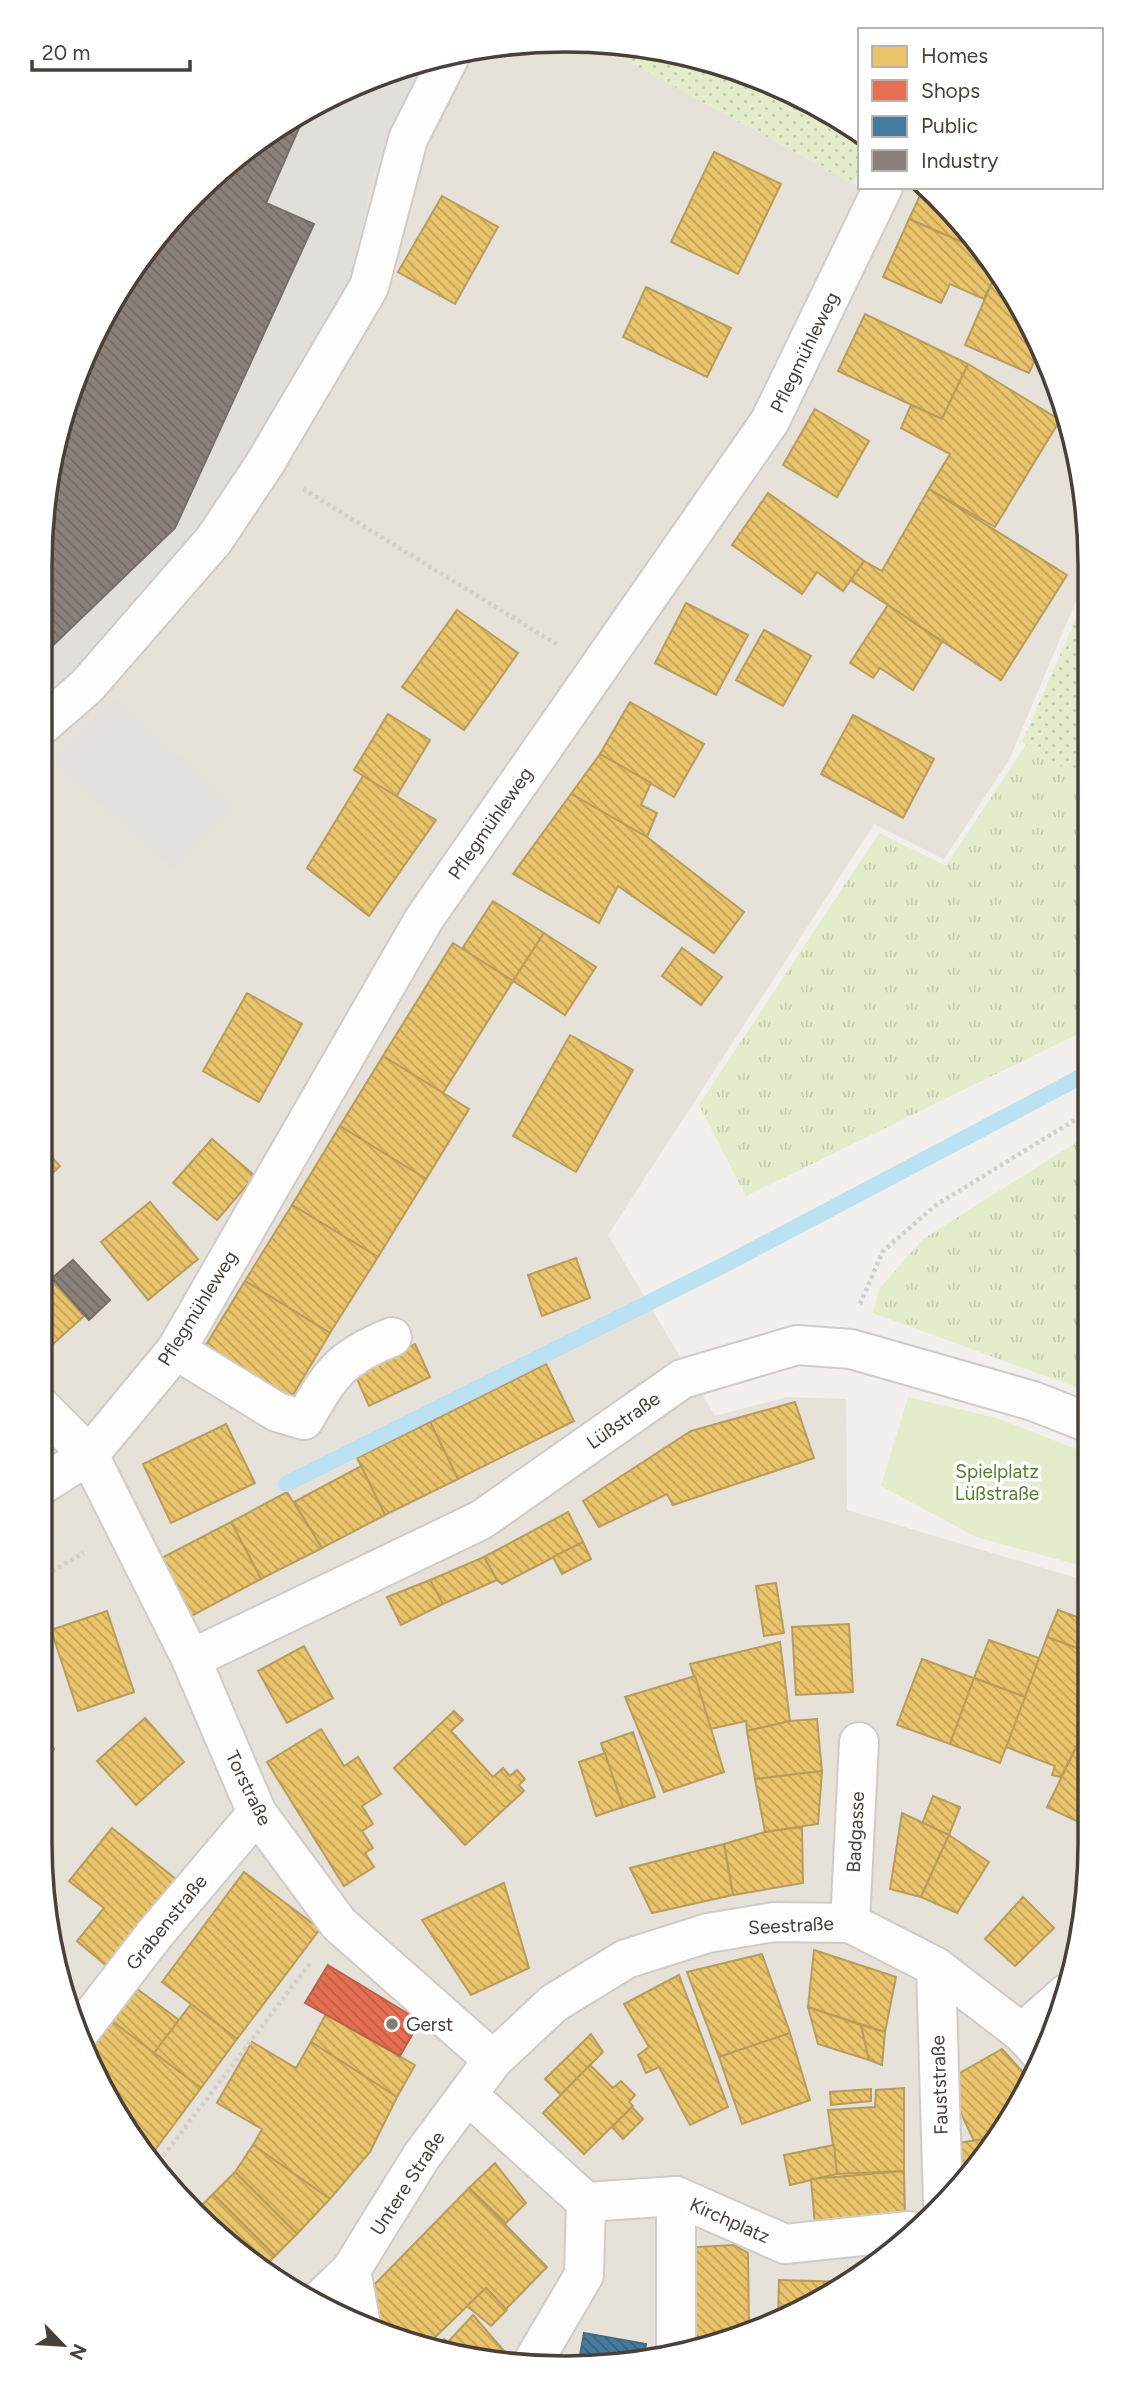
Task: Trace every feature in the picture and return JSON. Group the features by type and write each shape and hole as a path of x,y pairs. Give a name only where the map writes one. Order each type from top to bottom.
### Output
{"street":[{"path":"52,717 88,686 214,540 264,465 369,287 408,139 444,67"},
{"name":"Pflegmühleweg","path":"52,1478 89,1455 176,1350 424,919 771,421 882,189"},
{"path":"176,1350 277,1412 304,1420 326,1382 344,1361 392,1337"},
{"name":"Lüßstraße","path":"191,1659 481,1520 682,1379 797,1345 851,1349 1033,1401 1078,1419"},
{"name":"Torstraße","path":"52,1418 89,1455 191,1659 257,1813 339,1924 493,2060"},
{"name":"Badgasse","path":"850,1923 859,1742"},
{"name":"Grabenstraße","path":"86,2023 154,1935 257,1813"},
{"name":"Seestraße","path":"493,2060 554,2004 626,1959 708,1933 774,1922 850,1923 936,1966 1033,2045"},
{"name":"Fauststraße","path":"936,1966 943,2190"},
{"name":"Untere Straße","path":"325,2295 351,2270 421,2157 493,2060"},
{"path":"468,2095 586,2202 584,2275 537,2354"},
{"name":"Kirchplatz","path":"586,2202 676,2196 785,2244 899,2232"},
{"name":"Kirchplatz","path":"676,2196 676,2344"},
{"path":"351,2270 358,2311"}],"path":[{"path":"264,465 597,669"},
{"path":"851,1349 861,1298 883,1251 936,1205 1078,1118"},
{"path":"162,2158 339,1924"}],"shaded area":[{"path":"566,52 617,56 858,186 858,189 863,189 893,205 901,189 913,189 972,253 992,280 1026,339 1061,433 1074,499 1078,596 1009,760 944,859 874,824 608,1235 715,1416 787,1397 846,1399 847,1510 1078,1578 1078,1842 1069,1943 1039,2039 1010,2099 992,2128 951,2181 904,2228 851,2269 792,2303 698,2338 632,2351 566,2356 532,2354 465,2346 433,2338 339,2303 280,2269 253,2249 227,2228 180,2181 139,2128 121,2099 105,2069 80,2007 62,1943 57,1909 52,1842 52,692 62,684 352,275 373,175 419,74 465,62"},
{"path":"419,74 373,175 352,275 229,492 62,684 52,692 52,566 62,465 92,369 121,309 139,280 180,227 227,180 253,159 280,139 339,105"},
{"path":"115,697 233,806 174,869 52,761"},
{"path":"52,1536 60,1548 52,1553"}],"green space":[{"path":"617,56 666,62 730,80 792,105 822,121 858,144 858,174 853,184"},
{"path":"1078,614 1078,776 1022,742"},
{"path":"1026,744 1078,776 1078,1034 746,1196 699,1105 879,833 946,866"},
{"path":"1078,1141 1078,1388 873,1313 879,1289 923,1239"},
{"name":"Spielplatz Lüßstraße","path":"908,1397 997,1418 1078,1450 1078,1565 976,1537 881,1486"}],"building: Homes":[{"path":"714,152 781,184 738,274 671,242"},
{"path":"920,195 964,243 909,219"},
{"path":"442,196 498,227 455,304 398,272"},
{"path":"909,219 964,243 992,281 984,299 950,284 941,303 883,277"},
{"path":"993,281 1035,360 1029,373 965,345"},
{"path":"646,287 731,328 707,377 623,337"},
{"path":"865,314 968,364 942,419 838,371"},
{"path":"968,364 1056,418 1058,423 995,527 929,489 950,454 901,428 911,405 942,419"},
{"path":"815,409 869,441 837,497 783,465"},
{"path":"929,489 1067,575 1001,680 850,580 864,561 882,571"},
{"path":"768,493 864,561 843,591 817,572 802,594 732,545"},
{"path":"686,603 748,635 716,695 655,663"},
{"path":"888,605 942,642 913,690 880,668 873,678 850,663"},
{"path":"457,610 518,653 464,730 402,687"},
{"path":"764,630 811,656 783,706 736,680"},
{"path":"630,702 704,744 674,797 600,754"},
{"path":"388,714 430,740 396,797 354,770"},
{"path":"853,715 934,759 903,818 821,774"},
{"path":"600,754 651,783 641,805 657,813 647,837 571,794"},
{"path":"363,776 436,820 369,916 307,868"},
{"path":"571,794 647,837 744,912 714,953 618,886 599,923 513,874"},
{"path":"493,901 544,933 513,981 462,949"},
{"path":"544,933 596,967 565,1015 513,981"},
{"path":"453,943 513,981 443,1093 383,1056"},
{"path":"682,948 722,977 701,1005 662,976"},
{"path":"247,993 302,1024 259,1102 203,1071"},
{"path":"570,1035 633,1070 576,1172 513,1136"},
{"path":"383,1056 469,1109 426,1179 340,1126"},
{"path":"340,1126 426,1179 378,1257 292,1205"},
{"path":"212,1139 255,1176 217,1220 173,1183"},
{"path":"52,1158 60,1166 52,1174"},
{"path":"150,1202 198,1259 148,1300 101,1242"},
{"path":"292,1205 378,1257 330,1333 245,1281"},
{"path":"576,1258 590,1298 542,1316 528,1275"},
{"path":"52,1281 84,1316 52,1345"},
{"path":"245,1281 330,1333 288,1403 203,1350"},
{"path":"415,1344 430,1377 369,1406 354,1372"},
{"path":"546,1364 574,1421 458,1479 430,1422"},
{"path":"795,1402 814,1458 673,1505 667,1494 599,1527 583,1501 691,1431"},
{"path":"430,1422 458,1479 385,1515 357,1458"},
{"path":"226,1424 255,1483 171,1523 143,1464"},
{"path":"361,1466 385,1515 322,1548 294,1502"},
{"path":"287,1492 322,1548 261,1579 231,1522"},
{"path":"568,1512 583,1542 502,1584 497,1580 484,1557"},
{"path":"231,1522 261,1579 184,1620 154,1562"},
{"path":"583,1542 591,1559 562,1574 553,1557"},
{"path":"484,1557 497,1580 443,1604 430,1580"},
{"path":"430,1580 443,1604 401,1625 387,1597"},
{"path":"776,1583 784,1633 764,1636 756,1586"},
{"path":"1058,1610 1078,1618 1078,1649 1047,1637"},
{"path":"107,1611 134,1692 78,1711 52,1630"},
{"path":"849,1624 853,1692 796,1695 792,1627"},
{"path":"1047,1637 1078,1649 1078,1743 1061,1777 1052,1775 1055,1766 1006,1747"},
{"path":"989,1640 1039,1658 1025,1697 974,1678"},
{"path":"780,1642 790,1721 747,1731 746,1721 710,1729 690,1664"},
{"path":"304,1646 333,1698 287,1723 258,1671"},
{"path":"922,1659 974,1678 950,1744 897,1725"},
{"path":"695,1676 724,1772 664,1792 625,1697"},
{"path":"974,1678 1025,1697 1000,1763 950,1744"},
{"path":"454,1711 463,1720 451,1731 493,1777 503,1768 510,1776 517,1770 525,1779 519,1785 524,1791 465,1845 394,1768"},
{"path":"145,1718 184,1762 136,1805 97,1761"},
{"path":"817,1719 822,1771 755,1779 747,1731 790,1721"},
{"path":"321,1729 344,1766 358,1757 381,1794 362,1806 373,1824 362,1831 373,1848 365,1853 374,1867 344,1886 267,1762"},
{"path":"633,1732 655,1797 623,1807 601,1743"},
{"path":"1078,1744 1078,1822 1047,1807"},
{"path":"605,1753 623,1807 596,1816 579,1762"},
{"path":"822,1771 818,1824 765,1832 755,1779"},
{"path":"933,1796 960,1807 949,1835 922,1824"},
{"path":"902,1813 949,1835 921,1897 890,1889"},
{"path":"802,1827 803,1883 733,1895 724,1844 765,1832"},
{"path":"112,1828 177,1880 108,1967 77,1941 104,1908 69,1881"},
{"path":"949,1835 989,1862 957,1913 921,1897"},
{"path":"724,1844 733,1895 652,1913 630,1868"},
{"path":"244,1872 320,1929 237,2039 162,1982"},
{"path":"504,1883 529,1968 471,1995 422,1920"},
{"path":"1023,1897 1054,1928 1015,1966 985,1939"},
{"path":"814,1950 896,1977 885,2032 808,2007"},
{"path":"762,1954 790,2033 719,2057 687,1972"},
{"path":"679,1975 728,2107 690,2125 659,2067 646,2073 638,2055 649,2047 624,2004"},
{"path":"129,1983 179,2020 154,2053 105,2016"},
{"path":"191,2004 237,2039 201,2088 154,2053"},
{"path":"808,2007 861,2025 869,2060 818,2044"},
{"path":"326,2014 415,2065 397,2097 311,2042"},
{"path":"105,2016 201,2088 155,2150 121,2099 91,2035"},
{"path":"861,2025 885,2032 882,2065 869,2060"},
{"path":"790,2033 810,2100 742,2124 719,2057"},
{"path":"591,2034 603,2052 561,2095 545,2079"},
{"path":"252,2042 296,2068 311,2042 397,2097 370,2152 330,2199 253,2145 262,2129 217,2103"},
{"path":"1002,2049 1024,2073 992,2128 984,2139 974,2141 946,2081"},
{"path":"590,2065 613,2088 621,2081 635,2095 629,2102 633,2106 584,2154 543,2113"},
{"path":"904,2088 904,2171 837,2174 828,2110 875,2107 876,2090"},
{"path":"871,2089 871,2101 831,2105 830,2092"},
{"path":"632,2107 643,2119 623,2139 612,2127"},
{"path":"984,2139 958,2172 956,2143"},
{"path":"253,2145 330,2199 297,2234 235,2172"},
{"path":"834,2145 837,2174 790,2185 784,2155"},
{"path":"495,2163 526,2203 506,2223 469,2188"},
{"path":"904,2171 905,2219 815,2226 811,2179"},
{"path":"235,2172 297,2234 275,2256 213,2194"},
{"path":"469,2188 547,2267 506,2309 486,2288 434,2338 379,2320 370,2289"},
{"path":"213,2194 275,2256 270,2261 227,2228 203,2204"},
{"path":"734,2245 748,2253 749,2321 681,2342 681,2248"},
{"path":"779,2280 831,2282 792,2303 778,2309"},
{"path":"486,2288 507,2310 491,2326 467,2306"},
{"path":"473,2315 505,2352 465,2346 448,2342"}],"building: Shops":[{"path":"328,1965 420,2021 400,2056 305,2003"}],"building: Public":[{"path":"584,2333 646,2344 645,2349 580,2355"}],"building: Industry":[{"path":"299,127 266,203 314,224 175,528 52,646 52,566 62,465 80,401 105,339 139,280 180,227 227,180"},
{"path":"73,1260 110,1300 89,1320 52,1278"}],"waterway":[{"path":"286,1484 724,1265 1078,1078"}],"place":[{"name":"Gerst","path":"392,2024"}]}
